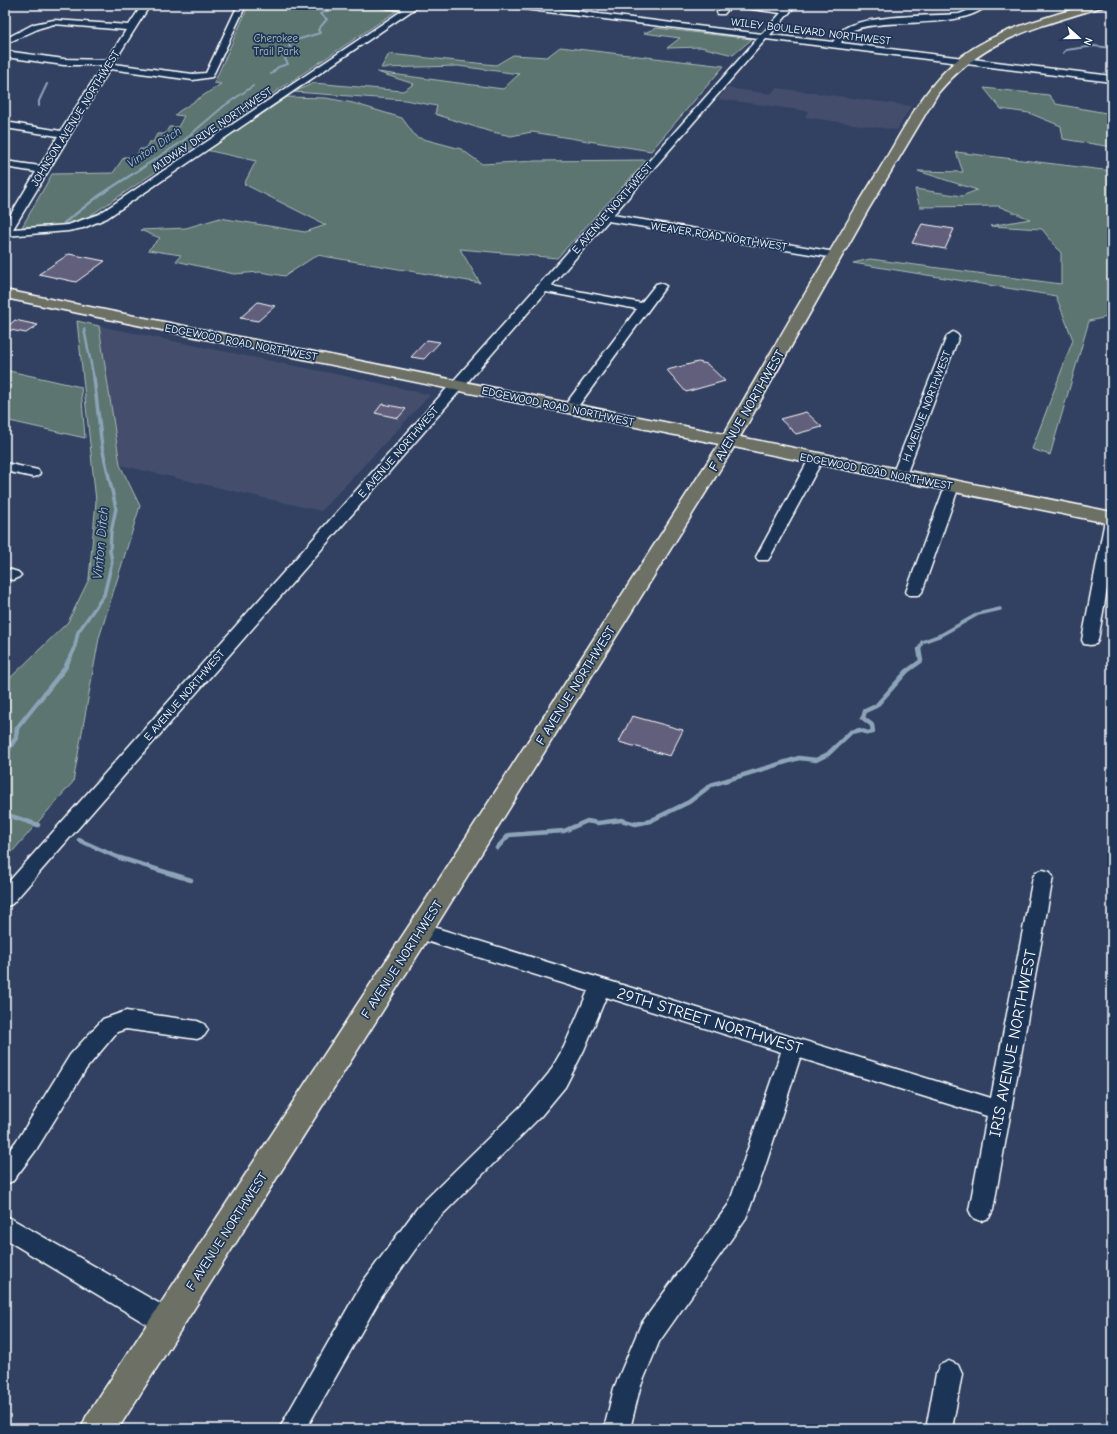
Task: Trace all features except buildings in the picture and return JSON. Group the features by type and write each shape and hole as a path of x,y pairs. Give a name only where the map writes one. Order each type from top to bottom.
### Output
{"main road":[{"name":"F AVENUE NORTHWEST","path":"98,1429 420,931 729,441 835,255 940,81 962,60 997,40 1098,5"},
{"name":"EDGEWOOD ROAD NORTHWEST","path":"5,294 1112,519"}],"street":[{"name":"JOHNSON AVENUE NORTHWEST","path":"5,232 13,209 43,170 107,65 146,5"},
{"path":"5,54 64,62 107,65 193,77 204,77 209,74 242,5"},
{"path":"380,5 413,7"},
{"name":"WILEY BOULEVARD NORTHWEST","path":"507,5 1112,79"},
{"path":"721,12 728,5"},
{"path":"737,5 789,8"},
{"path":"962,5 981,7"},
{"name":"MIDWAY DRIVE NORTHWEST","path":"5,232 55,231 79,226 103,216 413,7"},
{"path":"836,45 847,30 858,25 953,17 971,13 981,7"},
{"name":"E AVENUE NORTHWEST","path":"5,899 789,8"},
{"path":"5,42 37,26 54,22 132,28"},
{"path":"5,125 64,134"},
{"path":"5,164 43,170"},
{"name":"WEAVER ROAD NORTHWEST","path":"603,218 835,255"},
{"path":"569,409 660,286"},
{"path":"542,288 644,307"},
{"name":"H AVENUE NORTHWEST","path":"899,475 953,336"},
{"path":"763,557 816,459"},
{"path":"5,467 33,474"},
{"path":"914,592 952,486"},
{"path":"1090,640 1112,519"},
{"name":"IRIS AVENUE NORTHWEST","path":"981,1210 1043,877"},
{"name":"29TH STREET NORTHWEST","path":"420,931 999,1110"},
{"path":"292,1429 370,1291 426,1215 534,1109 557,1080 574,1050 600,986"},
{"path":"5,1174 28,1143 78,1062 110,1025 126,1020 197,1030"},
{"path":"616,1429 627,1388 650,1333 738,1210 752,1173 793,1046"},
{"path":"5,1226 167,1322"},
{"path":"939,1429 949,1374"}],"shaded area":[{"path":"727,88 771,94 776,88 911,106 897,130 805,117 808,111 718,99"},
{"path":"99,326 384,384 430,395 321,511 120,465"}],"green space":[{"name":"Cherokee Trail Park","path":"249,5 357,5 398,10 88,217 62,225 22,227 52,174 113,173 124,157 136,157 140,149 145,149 149,142 153,142 157,134 165,134 169,127 178,127 184,116 175,115 178,112 221,84 214,83"},
{"path":"656,28 752,39 733,55 701,47 667,48 680,38 644,33"},
{"path":"560,47 724,66 651,151 532,132 511,136 488,131 435,114 437,106 405,100 294,92 314,83 403,91 414,84 377,72 503,89 519,74 458,66 381,68 389,54 496,65 513,55 547,57"},
{"path":"984,88 1049,95 1056,104 1112,114 1112,147 1063,139 1061,126 1029,113 1001,109"},
{"path":"287,97 326,98 353,103 402,118 416,137 461,149 482,164 535,161 647,160 557,258 460,249 480,283 317,255 285,276 260,272 234,274 176,261 181,255 148,250 160,238 140,230 186,228 220,218 305,232 326,225 244,184 256,161 206,150"},
{"path":"956,152 1112,171 1112,316 1089,321 1050,455 1032,449 1073,340 1056,296 853,263 870,259 1061,284 1061,253 1042,229 990,226 1030,219 998,206 920,207 915,189 962,196 977,190 918,171 963,172"},
{"path":"77,321 99,326 120,465 140,506 99,638 73,782 5,860 5,683 68,622 89,579 96,501"},
{"path":"5,370 81,387 85,438 5,420"}],"waterway":[{"name":"Vinton Ditch","path":"271,74 278,67 288,64 285,59 286,52 291,49 289,45 293,41 320,33 318,30 327,19 320,14 335,8 321,5"},
{"path":"1063,53 1066,50 1095,46 1112,48"},
{"path":"39,106 39,101 47,84"},
{"name":"Vinton Ditch","path":"143,167 183,141 224,106 253,86"},
{"name":"Vinton Ditch","path":"64,223 100,195 145,166"},
{"name":"Vinton Ditch","path":"84,329 94,379"},
{"name":"Vinton Ditch","path":"74,650 78,632 104,595 112,562 110,550 111,532 116,508 102,447 94,378"},
{"path":"919,650 922,642 941,635 978,614 1000,609"},
{"name":"Vinton Ditch","path":"5,754 16,738 17,728 65,668 74,649"},
{"path":"497,848 509,835 564,831 587,821 598,823 621,820 636,824 650,821 689,802 711,785 799,758 816,760 828,754 851,732 860,730 868,733 873,732 872,725 863,718 865,711 876,706 907,671 921,661 919,650"},
{"path":"5,814 38,825"},
{"path":"79,840 117,857 191,880"}]}
